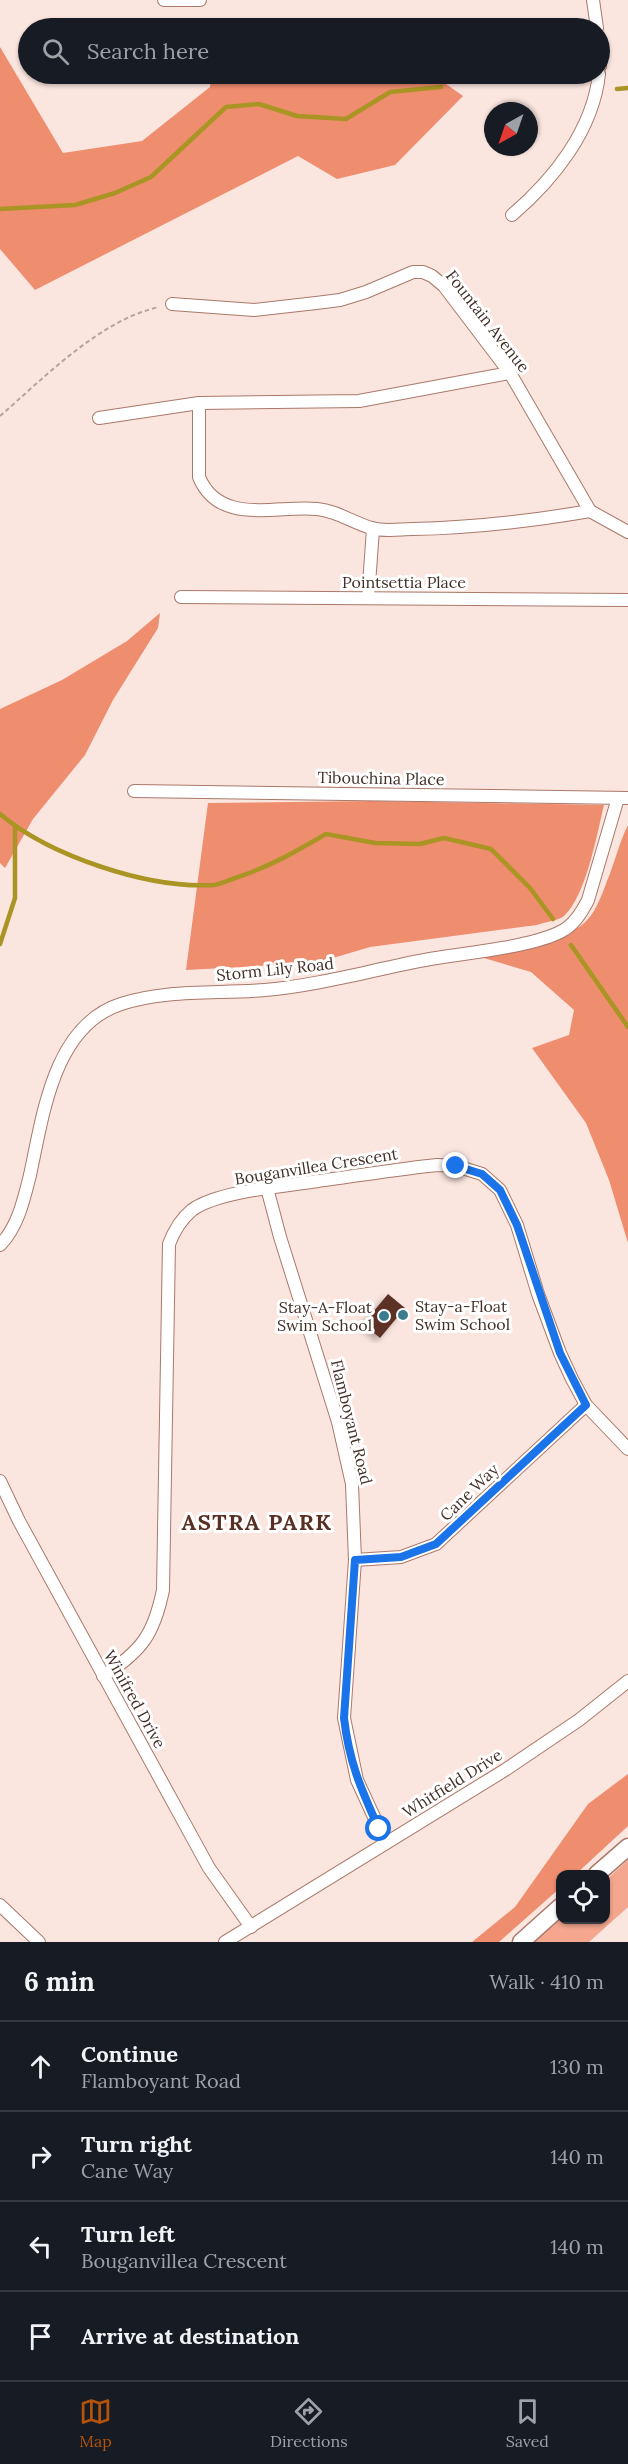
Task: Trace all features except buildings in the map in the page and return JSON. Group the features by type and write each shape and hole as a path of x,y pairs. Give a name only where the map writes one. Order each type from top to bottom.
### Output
{"main road":[{"path":"603,1870 628,1847"},
{"path":"521,1942 556,1911"}],"street":[{"path":"164,0 200,0"},
{"path":"593,0 596,18"},
{"path":"512,215 540,190 576,140 590,110 598,84"},
{"name":"Fountain Avenue","path":"172,304 254,310 349,297 379,287 403,275 423,272 432,276 444,286 510,373 590,511"},
{"path":"99,418 199,403 359,401 510,373"},
{"path":"199,403 198,477 202,486 218,500 242,510 263,512 321,510 344,516 373,529 496,526 590,511 628,532"},
{"path":"368,598 373,529"},
{"name":"Pointsettia Place","path":"181,597 628,600"},
{"name":"Tibouchina Place","path":"134,791 623,798"},
{"name":"Storm Lily Road","path":"0,1245 9,1235 22,1206 48,1100 59,1066 76,1037 107,1009 123,1003 159,996 308,985 520,943 562,931 571,925 588,900 623,798"},
{"name":"Bouganvillea Crescent","path":"104,1676 122,1664 149,1635 157,1617 163,1590 169,1244 177,1226 191,1210 236,1194 267,1188 437,1165 456,1166 482,1174 500,1190 517,1225 560,1353 586,1405 628,1449"},
{"name":"Flamboyant Road","path":"267,1188 338,1422 352,1485 355,1560 344,1718 346,1739 357,1780 386,1843"},
{"name":"Cane Way","path":"355,1560 401,1557 436,1544 586,1405"},
{"name":"Winifred Drive","path":"0,1480 7,1498 209,1868 251,1927"},
{"name":"Whitfield Drive","path":"225,1942 552,1739 628,1681"},
{"path":"0,1905 39,1942"}],"path":[{"path":"0,416 78,349 105,331 149,309 172,304"}],"shaded area":[{"path":"0,47 18,77 18,84 22,84 63,153 142,141 210,87 210,84 446,84 463,96 395,165 337,179 298,156 35,290 0,249"},
{"path":"160,613 158,628 113,700 85,755 33,819 5,868 0,863 0,709 62,680 127,641"},
{"path":"372,801 604,805 594,848 579,894 572,907 558,919 537,925 370,947 316,963 186,970 208,803"},
{"path":"628,825 628,1243 609,1180 586,1123 532,1048 569,1035 574,1010 531,972 477,956 539,944 570,933 582,924 592,914 598,903"},
{"path":"628,1774 628,1826 580,1870 556,1870 556,1892 499,1942 472,1942 515,1907 588,1804"},
{"path":"628,1860 628,1907 610,1923 610,1876"},
{"path":"556,1923 609,1924 589,1942 534,1942"}],"waterway":[{"path":"0,209 75,205 115,193 151,177 226,107 259,104 297,116 346,119 390,92 441,87"},
{"path":"617,89 628,88"},
{"path":"0,814 45,843 101,867 160,882 188,885 214,885 247,874 282,859 326,834 375,843 420,844 444,838 491,849 530,888 553,919"},
{"path":"0,944 15,898 15,827"},
{"path":"571,945 628,1027"}],"place":[{"name":"Stay-a-Float Swim School","path":"403,1315"},
{"name":"Stay-A-Float Swim School","path":"384,1316"}],"district":[{"name":"ASTRA PARK","path":"257,1522"}],"route":[{"path":"379,1829 351,1761 344,1718 355,1560 401,1557 436,1544 586,1405 560,1353 538,1294 517,1225 500,1190 482,1174 456,1166"}]}
